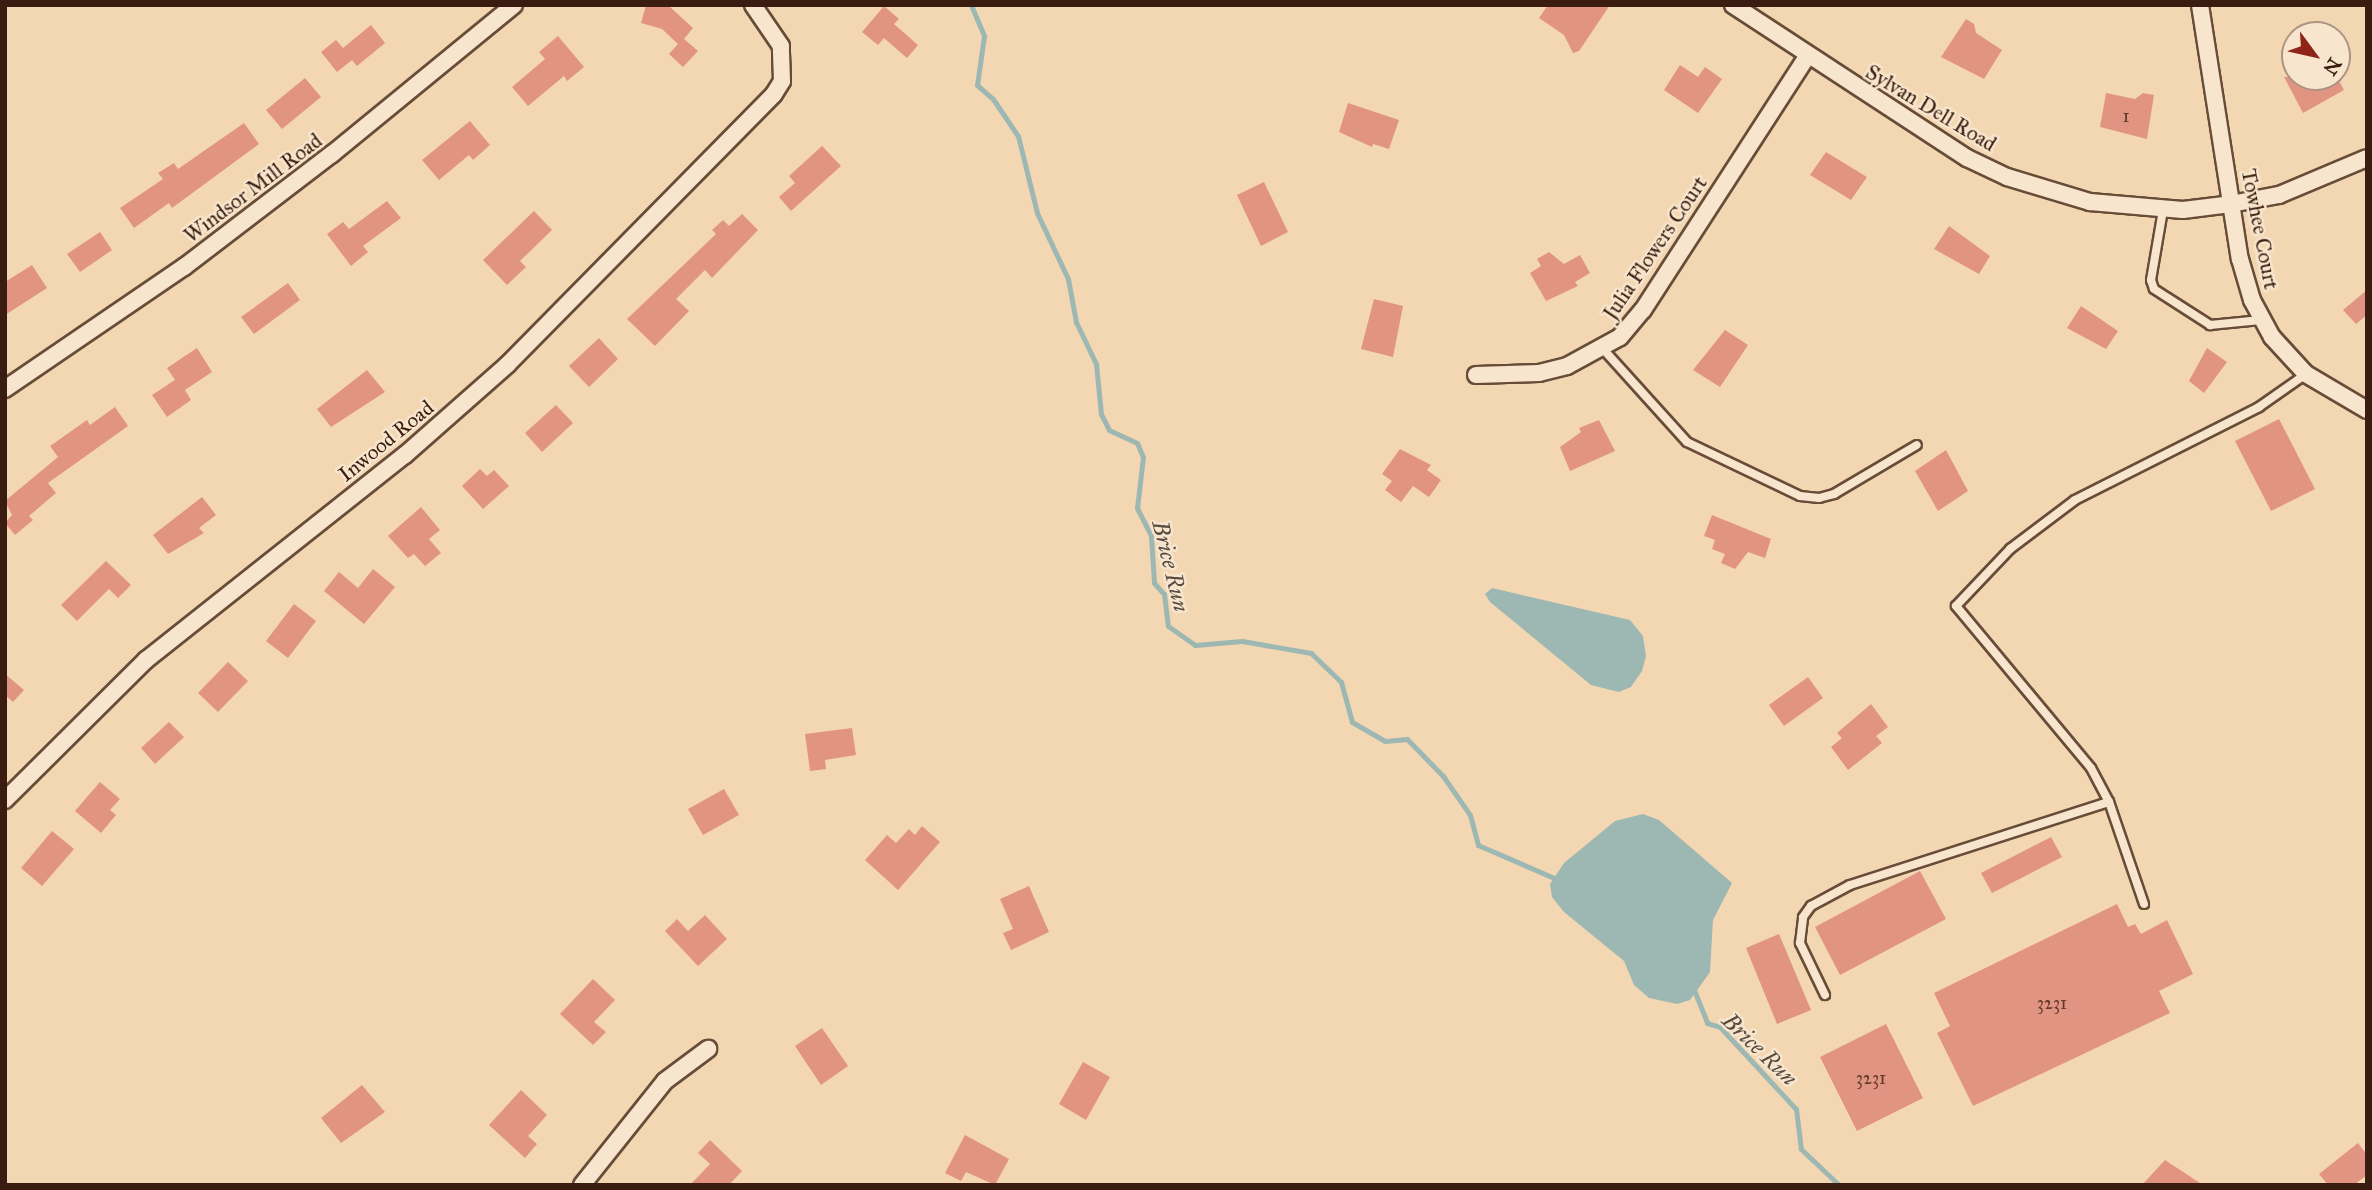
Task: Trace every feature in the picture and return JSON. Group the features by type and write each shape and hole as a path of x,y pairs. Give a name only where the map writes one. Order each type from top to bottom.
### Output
{"street":[{"name":"Windsor Mill Road","path":"5,389 184,267 332,154 514,5"},
{"name":"Inwood Road","path":"5,800 146,660 405,455 486,383 774,94 782,81 781,46 753,5"},
{"name":"Sylvan Dell Road","path":"1733,5 1933,138 2007,177 2090,202 2163,210 2231,204 2279,195 2367,158"},
{"name":"Towhee Court","path":"2200,5 2245,280 2261,320 2306,374 2367,410"},
{"name":"Julia Flowers Court","path":"1476,374 1539,373 1567,366 1603,349 1620,337 1643,310 1808,55"},
{"path":"582,1185 665,1081 708,1049"}],"lane":[{"path":"2163,210 2151,280 2154,289 2210,325 2261,320"},
{"path":"1603,349 1687,442 1800,496 1819,498 1834,494 1917,445"},
{"path":"2144,904 2109,802 2091,768 1956,606 2010,549 2075,500 2259,407 2306,374"},
{"path":"1825,995 1800,943 1803,917 1819,901 1861,881 2109,802"}],"water":[{"path":"1492,588 1630,620 1643,636 1646,656 1642,671 1631,687 1619,692 1591,685 1490,602 1485,594"},
{"path":"1643,814 1659,820 1732,883 1713,920 1710,972 1690,1000 1677,1004 1649,998 1634,985 1624,961 1564,912 1552,897 1550,884 1564,863 1615,821"}],"building":[{"path":"646,5 669,6 693,28 684,39 698,51 683,67 669,54 678,44 662,29 641,23"},
{"path":"1548,5 1610,5 1579,51 1573,53 1564,35 1539,18"},
{"path":"884,6 899,19 894,24 918,45 907,58 884,38 878,45 862,32"},
{"path":"1966,19 1974,24 1976,33 2002,50 1984,79 1941,57"},
{"path":"371,25 385,43 357,66 352,60 337,72 321,52 336,40 343,48"},
{"path":"558,36 584,67 567,81 564,76 528,106 512,87 545,59 539,52"},
{"path":"1680,65 1698,77 1705,67 1722,79 1698,113 1664,90"},
{"path":"305,78 321,97 282,129 266,110"},
{"path":"2291,91 2342,91 2303,113"},
{"path":"2106,93 2135,99 2143,93 2154,95 2147,139 2100,127"},
{"path":"1348,103 1399,120 1389,149 1373,144 1372,147 1339,132"},
{"path":"470,121 490,145 473,160 469,155 439,180 422,160"},
{"path":"244,123 259,144 172,208 169,203 134,228 120,208 163,179 158,173 174,163 178,169"},
{"path":"822,146 841,166 791,211 779,197 795,183 789,176"},
{"path":"1826,152 1867,177 1851,200 1810,175"},
{"path":"1264,182 1288,232 1261,246 1237,195"},
{"path":"387,201 401,218 363,246 368,252 351,266 327,234 343,222 349,229"},
{"path":"534,211 552,230 520,261 526,267 507,285 483,260"},
{"path":"742,214 758,230 712,278 705,270 676,299 689,311 655,346 627,319 716,234 712,230 723,220 729,226"},
{"path":"1949,226 1990,256 1979,274 1934,249"},
{"path":"100,232 112,250 80,272 67,254"},
{"path":"1549,252 1564,264 1580,255 1590,273 1575,282 1578,286 1546,301 1530,273 1541,266 1537,259"},
{"path":"32,265 47,288 5,315 5,282"},
{"path":"288,283 300,300 254,334 241,317"},
{"path":"2367,290 2367,315 2356,324 2343,310"},
{"path":"1374,299 1403,306 1393,357 1361,349"},
{"path":"2081,306 2118,331 2106,349 2067,328"},
{"path":"1725,330 1748,345 1720,387 1693,370"},
{"path":"599,338 618,359 589,387 569,366"},
{"path":"197,348 212,372 185,390 191,400 167,417 152,395 175,380 167,368"},
{"path":"2207,348 2227,362 2204,393 2189,381"},
{"path":"367,370 385,392 331,427 317,409"},
{"path":"556,405 573,423 542,452 525,433"},
{"path":"115,407 128,426 48,483 56,493 29,516 33,520 15,535 5,523 12,515 5,501 58,457 50,446 87,420 90,425"},
{"path":"2279,419 2315,489 2271,511 2235,441"},
{"path":"1599,420 1615,451 1570,471 1560,447 1581,432 1579,428"},
{"path":"1400,449 1431,465 1427,470 1441,480 1429,497 1413,486 1401,502 1385,490 1392,481 1382,474"},
{"path":"1946,450 1968,491 1938,511 1915,471"},
{"path":"480,469 487,476 494,470 509,486 483,509 462,486"},
{"path":"202,497 216,515 199,528 204,533 168,554 153,535"},
{"path":"421,507 440,530 429,539 441,553 425,566 414,554 408,558 388,536"},
{"path":"1712,515 1771,539 1765,558 1748,552 1735,569 1721,563 1725,554 1712,549 1715,540 1704,536"},
{"path":"106,561 131,585 118,598 109,589 77,621 61,605"},
{"path":"373,569 395,587 364,624 324,591 339,572 358,588"},
{"path":"294,604 316,621 288,658 266,641"},
{"path":"228,662 248,681 218,712 198,693"},
{"path":"5,674 24,690 13,702 5,695"},
{"path":"1808,677 1823,698 1784,726 1769,705"},
{"path":"1871,704 1888,727 1876,736 1882,743 1848,770 1831,747 1842,738 1837,733"},
{"path":"169,722 184,737 155,764 141,748"},
{"path":"852,728 856,755 825,760 826,769 810,771 805,734"},
{"path":"100,782 120,799 110,810 116,815 101,833 75,811"},
{"path":"724,789 739,815 703,835 688,809"},
{"path":"922,826 940,842 898,890 865,860 887,835 896,843 909,829 915,835"},
{"path":"52,831 74,849 42,886 21,868"},
{"path":"2051,837 2062,857 1992,893 1981,873"},
{"path":"1920,871 1946,919 1840,975 1815,927"},
{"path":"1029,886 1049,932 1011,950 1003,933 1013,929 1000,899"},
{"path":"2117,904 2128,927 2135,924 2141,934 2167,920 2193,974 2159,991 2170,1013 1973,1106 1937,1033 1950,1026 1934,993"},
{"path":"705,915 727,939 698,966 665,931 677,919 688,931"},
{"path":"1779,934 1811,1010 1777,1024 1746,948"},
{"path":"593,979 615,1000 594,1022 606,1032 593,1045 560,1014"},
{"path":"1886,1024 1923,1098 1857,1131 1820,1057"},
{"path":"822,1028 848,1066 821,1085 795,1046"},
{"path":"1083,1062 1110,1077 1086,1120 1059,1104"},
{"path":"362,1085 385,1112 341,1143 321,1118"},
{"path":"521,1090 547,1115 528,1136 537,1144 525,1158 489,1125"},
{"path":"965,1135 1009,1159 995,1185 966,1172 961,1181 945,1173"},
{"path":"710,1140 742,1171 729,1185 690,1185 710,1164 698,1153"},
{"path":"2358,1143 2367,1155 2367,1175 2354,1185 2328,1185 2319,1174"},
{"path":"2165,1160 2203,1185 2142,1185"}],"waterway":[{"name":"Brice Run","path":"971,5 984,36 977,85 993,99 1018,136 1037,213 1068,279 1076,322 1096,364 1101,414 1109,430 1137,443 1143,457 1137,508 1151,536 1154,583 1164,594 1168,626 1195,645 1242,641 1311,653 1341,682 1352,722 1385,741 1407,739 1443,776 1470,815 1478,845 1559,880"},
{"name":"Brice Run","path":"1694,990 1707,1023 1720,1027 1796,1109 1801,1149 1839,1185"}]}
